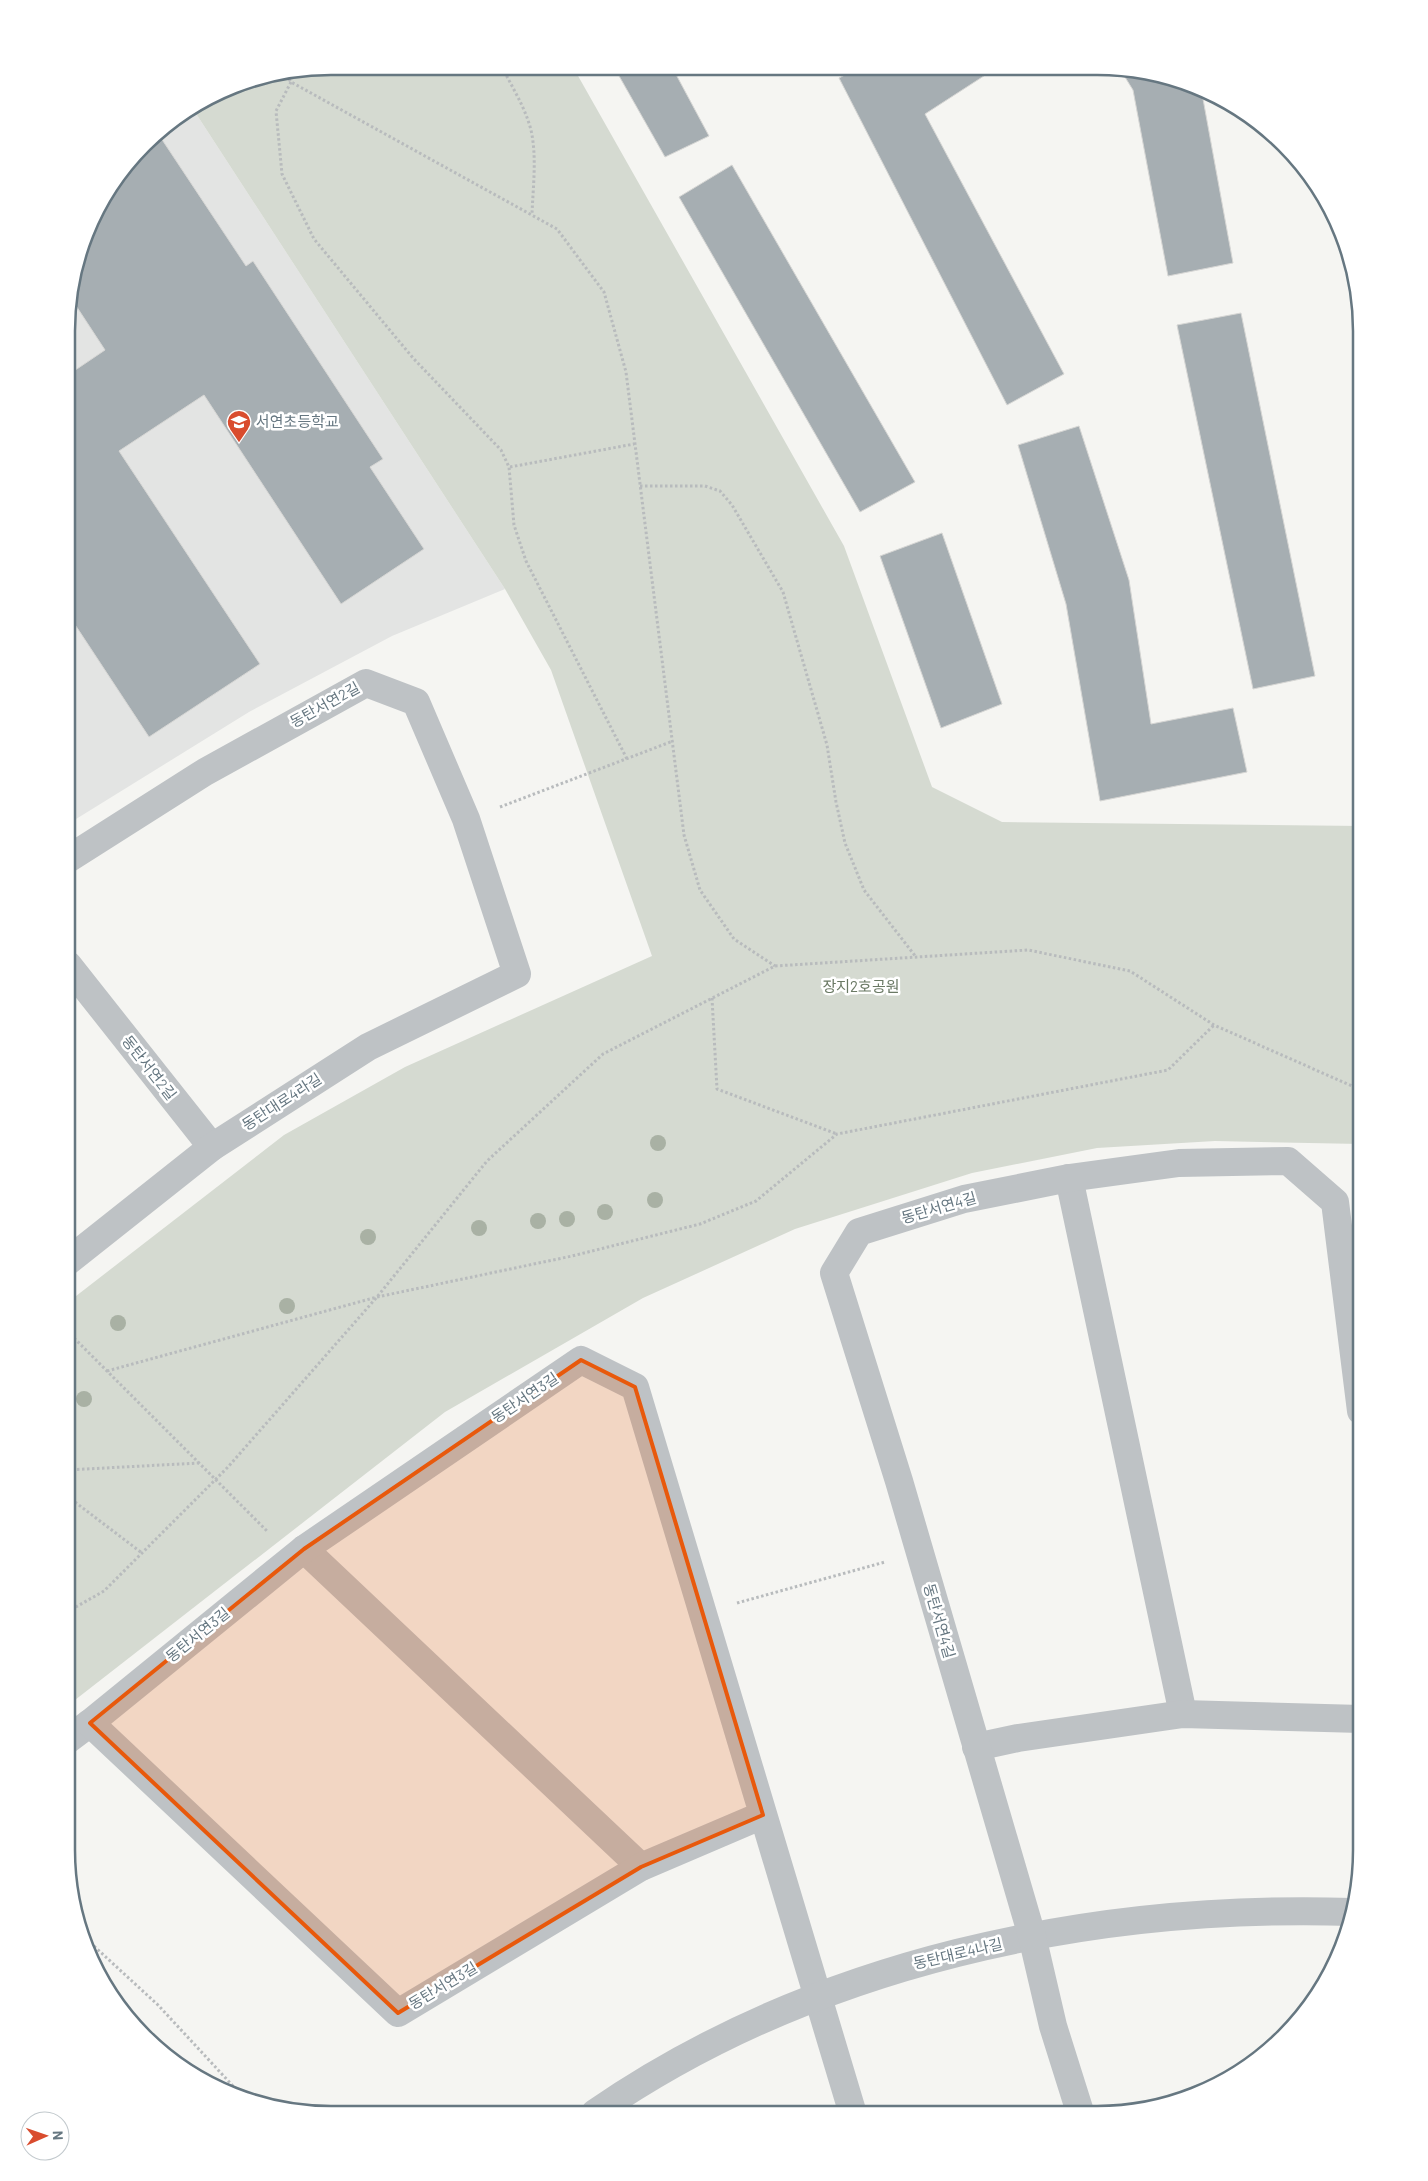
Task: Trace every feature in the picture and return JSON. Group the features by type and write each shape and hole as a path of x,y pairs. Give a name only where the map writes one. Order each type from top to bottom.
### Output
{"street":[{"name":"동탄서연2길","path":"75,855 205,772 366,683 416,702 466,819 517,974"},
{"name":"동탄서연2길","path":"75,974 212,1147"},
{"name":"동탄대로4라길","path":"75,1256 212,1147 368,1046 517,974"},
{"name":"동탄서연4길","path":"1078,2106 1053,2026 1032,1936 920,1552 834,1273 859,1232 964,1199 1069,1178 1179,1163 1288,1161 1335,1202 1353,1347"},
{"path":"1069,1178 1183,1714"},
{"name":"동탄서연3길","path":"764,1815 641,1867 398,2013 90,1723 304,1550 581,1360 635,1387 764,1815 851,2106"},
{"path":"304,1550 641,1867"},
{"path":"976,1747 1018,1738 1183,1714 1353,1719"},
{"path":"75,1734 90,1723"},
{"name":"동탄대로4나길","path":"607,2106 673,2066 753,2024 906,1966 1032,1936 1141,1920 1229,1913 1345,1912"}],"path":[{"path":"506,75 524,110 531,131 534,157 532,214"},
{"path":"289,79 291,82 557,229 604,292 626,372 684,835 700,890 734,939 776,966"},
{"path":"291,82 276,111 282,174 314,239 413,358 500,450 510,467 514,525 526,561 627,759"},
{"path":"510,467 634,444"},
{"path":"640,486 704,486 720,491 732,505 782,592 827,746 836,802 846,843 864,890 917,957"},
{"path":"466,819 672,741"},
{"path":"75,1608 104,1592 216,1479 377,1297 486,1161 603,1054 776,966 1028,950 1130,971 1214,1025 1353,1086"},
{"path":"712,998 717,1089 837,1134"},
{"path":"107,1371 377,1297 572,1256 700,1224 756,1201 837,1134 1168,1070 1214,1025"},
{"path":"75,1339 278,1543 304,1550"},
{"path":"75,1470 199,1463"},
{"path":"75,1502 142,1554"},
{"path":"703,1613 920,1552"},
{"path":"93,1945 158,2005 234,2087"}],"highlighted area":[{"path":"581,1360 635,1387 763,1815 641,1867 398,2013 90,1723 304,1549"}],"shaded area":[{"name":"서연초등학교","path":"196,114 505,589 392,636 249,712 75,820 75,331 77,297 84,264 94,233 118,189 138,162 162,138"}],"green space":[{"name":"장지2호공원","path":"331,75 578,75 844,546 932,787 1002,822 1353,826 1353,1144 1215,1141 1097,1148 972,1173 795,1229 643,1298 445,1412 75,1700 75,1297 284,1135 405,1067 652,956 551,670 505,589 196,114 203,109 233,94 264,84 297,77"}],"building":[{"path":"619,75 676,75 709,136 665,157"},
{"path":"845,75 985,75 925,114 1064,374 1007,405 839,78"},
{"path":"1125,77 1164,84 1203,98 1233,263 1168,276 1133,90"},
{"path":"161,139 246,266 253,261 383,459 370,467 424,549 341,604 204,395 119,451 260,664 149,737 75,625 75,370 105,350 76,306 84,264 94,233 109,203 138,162"},
{"path":"732,165 915,482 860,512 679,197"},
{"path":"1241,313 1315,676 1253,689 1177,325"},
{"path":"1079,426 1129,580 1151,724 1233,708 1247,772 1100,801 1066,604 1018,445"},
{"path":"942,533 1002,704 941,728 880,556"}],"place":[{"name":"서연초등학교","path":"239,443"}]}
